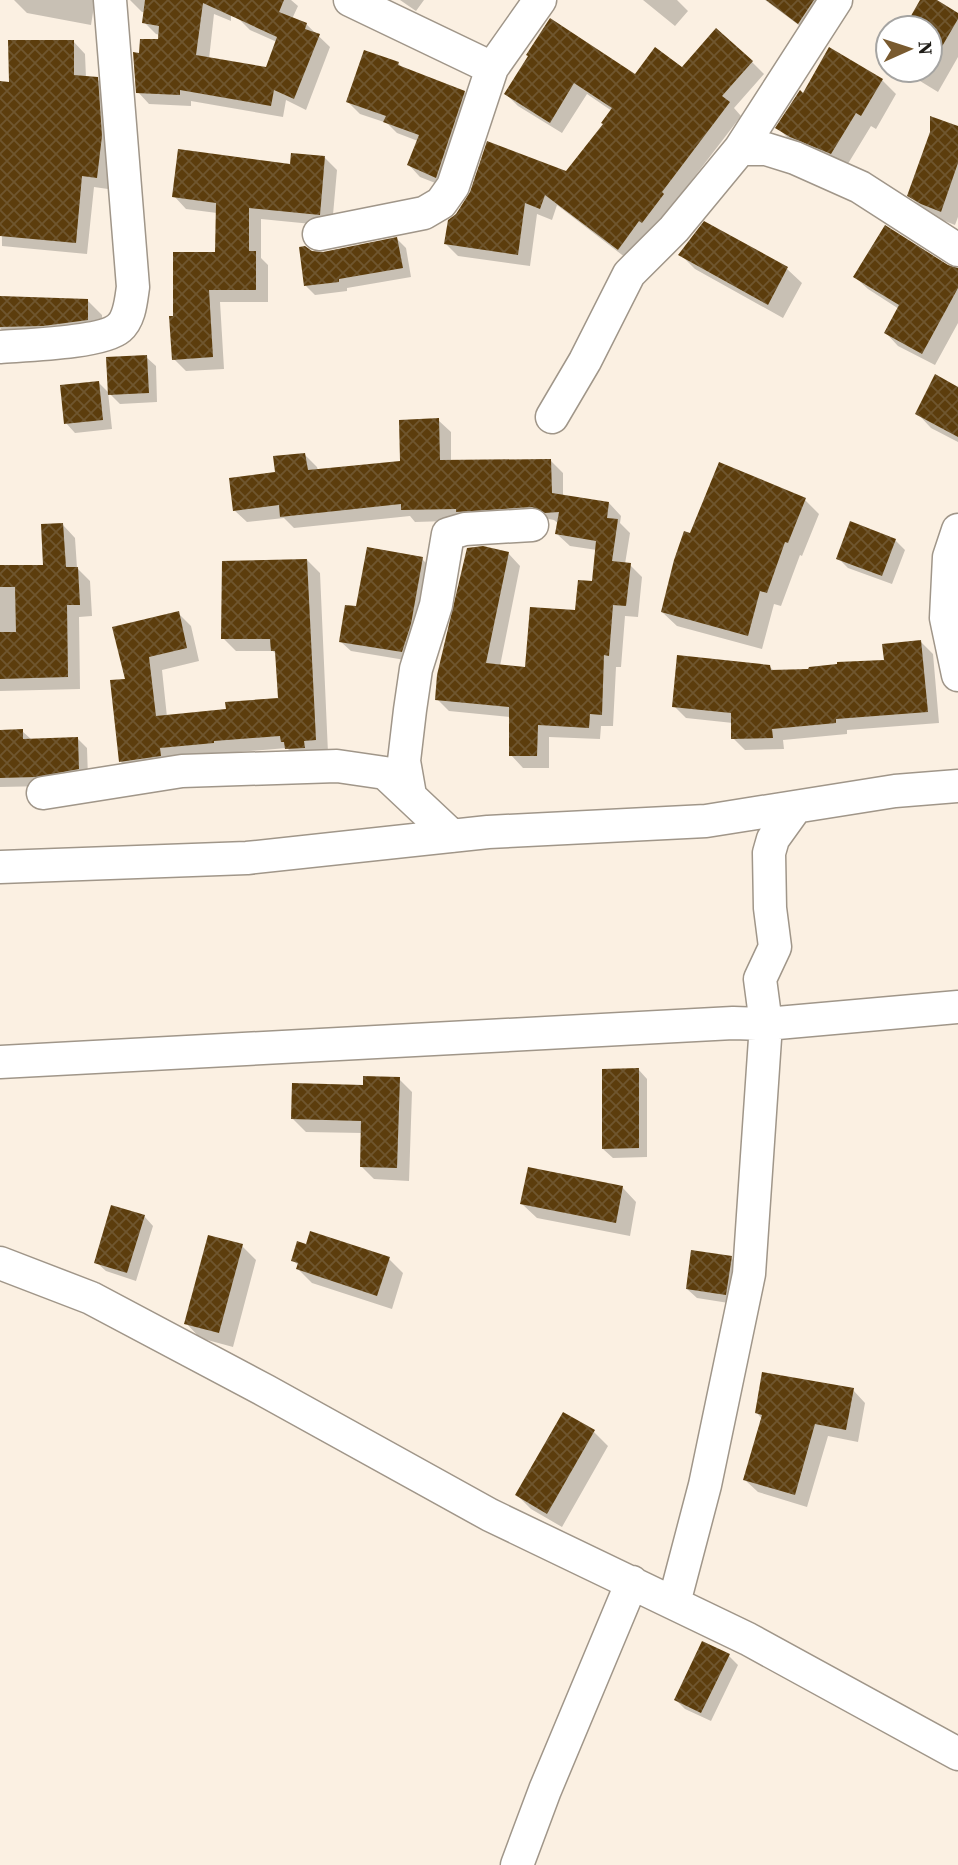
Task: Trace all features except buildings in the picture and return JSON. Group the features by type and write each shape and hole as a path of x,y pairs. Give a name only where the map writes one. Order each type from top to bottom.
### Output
{"street":[{"path":"0,347 99,337 120,328 131,307 133,287 110,0"},
{"path":"350,0 492,68"},
{"path":"319,234 424,213 441,203 453,186 492,68 540,0"},
{"path":"552,416 585,361 629,274 674,229 740,149 836,0"},
{"path":"740,149 766,149 860,187 958,250"},
{"path":"410,795 404,761 410,710 416,669 436,605 448,534 465,529 532,525"},
{"path":"958,530 949,557 946,618 958,675"},
{"path":"43,793 182,771 337,766 385,773 452,836"},
{"path":"0,867 247,858 452,836 706,821 895,791 958,786"},
{"path":"674,1603 705,1485 748,1274 766,1024 760,979 775,947 770,908 769,853 773,839 796,807"},
{"path":"0,1062 677,1026 766,1024 958,1007"},
{"path":"0,1264 91,1298 490,1515 748,1639 958,1754"},
{"path":"517,1865 545,1790 632,1582"}]}
